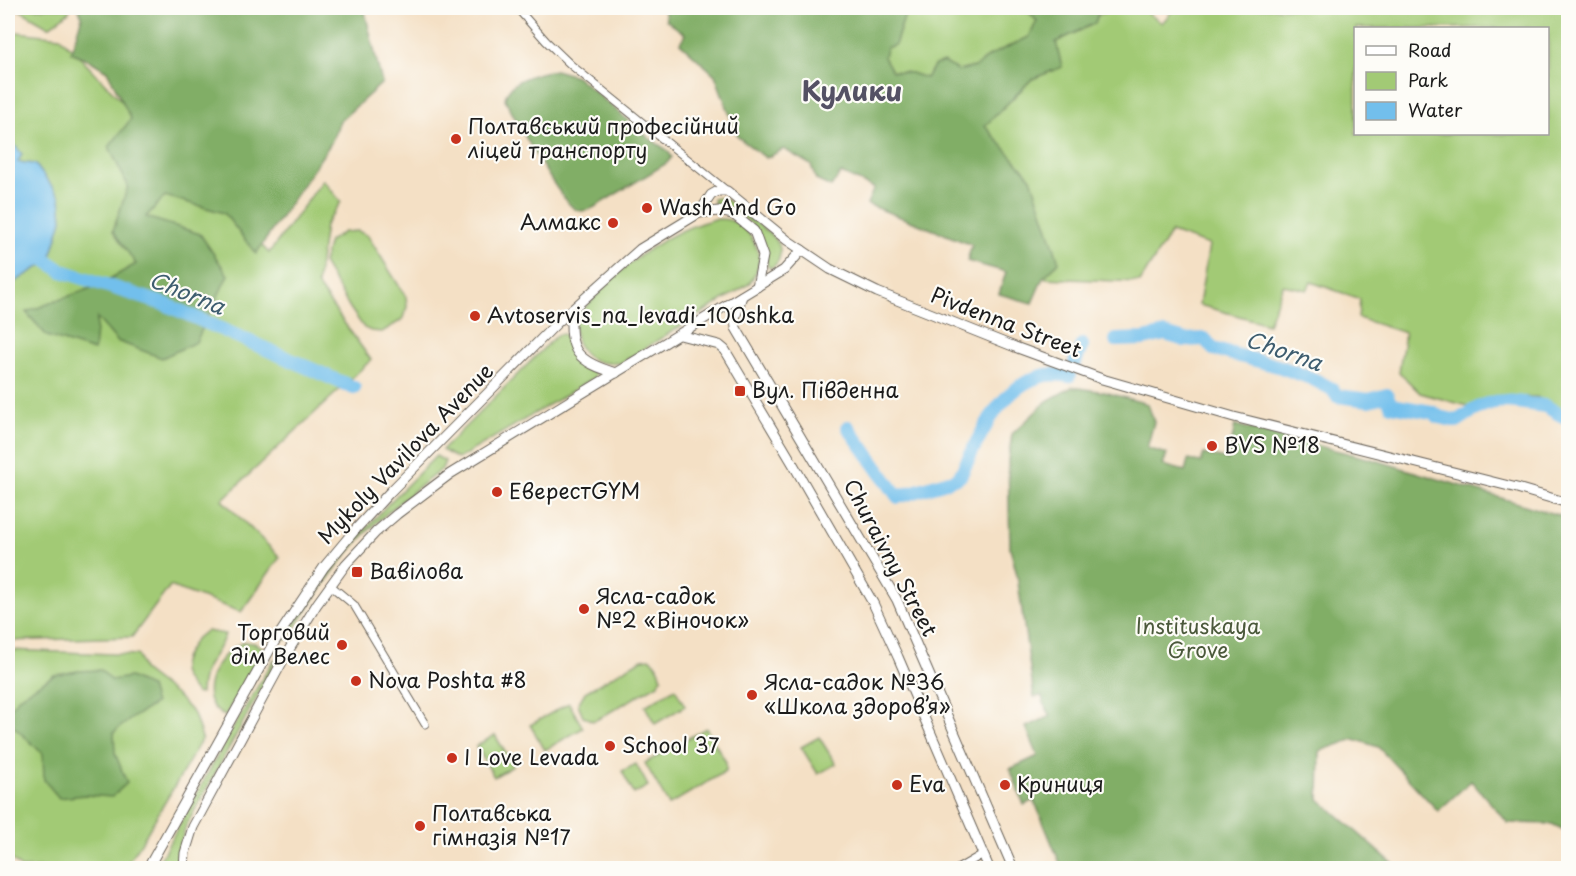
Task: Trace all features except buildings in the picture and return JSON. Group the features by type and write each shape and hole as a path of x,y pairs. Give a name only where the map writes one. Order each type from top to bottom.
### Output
{"main road":[{"name":"Mykoly Vavilova Avenue","path":"148,868 273,645 324,567 354,531 572,310 640,249 699,213 711,195 718,191 726,191"},
{"name":"Pivdenna Street","path":"726,191 830,269 877,292 1102,379 1234,417 1569,503"},
{"path":"699,213 719,210 732,214 754,231 763,256 758,286"},
{"name":"Mykoly Vavilova Avenue","path":"184,868 185,853 193,827 287,653 330,585 376,532 450,474 784,270 802,250"},
{"name":"Churaivny Street","path":"742,296 735,318 736,328 897,600 1013,868"},
{"path":"572,310 569,331 573,345 579,354 597,368 616,373"},
{"name":"Churaivny Street","path":"680,335 719,345 725,350 859,576 889,635 989,868"},
{"path":"793,464 811,452"},
{"path":"273,645 287,653"},
{"path":"983,854 1003,846"}],"street":[{"name":"Pivdenna Street","path":"517,8 571,65 726,191"},
{"path":"330,585 354,605 425,724"},
{"path":"959,868 983,854"}],"green space":[{"path":"16,8 70,8 69,12 49,27"},
{"path":"78,8 364,8 382,83 340,121 331,143 256,254 224,213 165,196 146,217 200,234 228,275 196,342 162,358 117,341 97,318 94,351 47,336 26,312 99,285 136,264 113,231 128,186 109,147 131,119 107,71 71,52 82,16"},
{"path":"664,8 907,8 895,45 886,48 884,57 892,71 911,73 926,78 935,65 944,62 958,71 975,67 991,55 1029,37 1037,21 1025,8 1100,8 1095,23 1056,42 1062,67 1032,79 985,126 1031,178 1059,262 1043,278 1032,303 999,294 1006,272 967,261 972,245 867,204 874,188 841,173 831,187 816,180 811,165 784,149 766,158 738,137 715,75 680,43 685,34 666,20"},
{"path":"907,8 1025,8 1037,21 1029,37 991,55 975,67 958,71 944,62 935,65 926,79 911,73 892,71 884,57 885,48 895,45"},
{"path":"1119,8 1141,8 1162,23 1175,8 1568,8 1568,416 1537,397 1503,397 1471,407 1420,393 1399,372 1405,333 1358,318 1360,299 1311,282 1307,290 1283,285 1268,324 1199,305 1209,245 1171,232 1140,282 1043,278 984,126 1032,79 1061,67 1056,42 1094,24 1098,15"},
{"path":"8,31 60,37 269,253 323,180 341,202 325,225 317,285 371,360 222,500 280,557 241,612 170,586 132,637 8,641"},
{"path":"555,70 576,76 650,139 667,150 672,157 667,163 593,208 581,211 575,209 548,176 505,99 507,92 518,82 532,75"},
{"path":"724,198 776,240 780,248 780,256 774,266 770,268 767,265 763,242 752,225 736,213 714,204 713,199"},
{"path":"715,219 735,222 754,242 759,261 756,273 749,284 621,363 598,362 588,357 576,339 576,321 582,311 635,259 681,231"},
{"path":"358,231 368,236 406,297 407,307 402,320 382,332 364,328 323,263 329,241 344,232"},
{"path":"557,335 566,335 580,360 595,370 594,378 458,459 442,450"},
{"name":"Іnstituskaya Grove","path":"1072,387 1105,392 1148,404 1154,422 1147,448 1167,454 1163,465 1185,471 1188,460 1201,462 1204,454 1228,460 1235,425 1375,460 1568,518 1568,832 1552,824 1508,823 1471,781 1438,811 1378,747 1354,739 1320,751 1319,799 1398,868 1062,868 1034,800 1024,805 1010,769 1038,756 1026,727 1051,716 1042,696 1034,697 1017,575 1010,548 1008,460 1012,434 1047,401"},
{"path":"436,456 445,461 442,469 396,505 365,534 337,567 288,639 285,640 290,628 335,563 388,504"},
{"path":"207,631 225,634 204,674 201,693 197,694 184,677 182,667 194,643"},
{"path":"245,642 262,647 261,652 225,716 215,709 209,699 211,676 225,655"},
{"path":"8,650 138,655 143,670 177,696 194,714 202,738 140,845 123,868 21,868 8,856"},
{"path":"650,658 658,667 662,678 658,684 598,719 592,721 583,716 578,704 585,692 642,659"},
{"path":"274,659 273,668 186,826 178,851 176,868 158,868 157,865 233,728"},
{"path":"101,670 111,680 130,677 150,687 155,704 114,732 115,753 127,783 112,797 85,795 59,798 44,780 43,754 8,721 8,711 20,696 54,675"},
{"path":"675,688 685,706 655,724 645,706"},
{"path":"569,703 583,728 545,750 530,725"},
{"path":"706,728 726,762 726,771 669,805 645,763"},
{"path":"495,735 513,766 494,777 476,746"},
{"path":"819,737 836,764 818,774 801,747"},
{"path":"636,764 648,786 634,794 622,771"}],"water":[{"path":"8,137 22,154 18,162 35,164 60,197 62,220 52,254 46,263 8,284"}],"waterway":[{"name":"Chorna","path":"8,234 62,271 167,305 354,388"},
{"name":"Chorna","path":"1116,340 1144,339 1165,334 1185,340 1205,339 1213,349 1278,366 1313,379 1332,389 1337,396 1369,400 1387,395 1391,405 1432,412 1439,417 1457,421 1483,405 1498,401 1545,406 1568,418"},
{"name":"Chorna","path":"1075,362 1082,345"},
{"name":"Chorna","path":"957,478 992,415 1015,390 1046,375 1069,376"},
{"name":"Chorna","path":"848,427 898,497 949,481"}],"place":[{"name":"Полтавський професійний ліцей транспорту","path":"456,139"},
{"name":"Wash And Go","path":"647,208"},
{"name":"Алмакс","path":"613,223"},
{"name":"Avtoservis_na_levadi_100shka","path":"475,316"},
{"name":"Вул. Південна","path":"740,391"},
{"name":"BVS №18","path":"1212,446"},
{"name":"ЕверестGYM","path":"497,492"},
{"name":"Вавілова","path":"357,572"},
{"name":"Ясла-садок №2 «Віночок»","path":"584,609"},
{"name":"Торговий дім Велес","path":"342,645"},
{"name":"Nova Poshta #8","path":"356,681"},
{"name":"Ясла-садок №36 «Школа здоров’я»","path":"752,695"},
{"name":"School 37","path":"610,746"},
{"name":"I Love Levada","path":"452,758"},
{"name":"Eva","path":"897,785"},
{"name":"Криниця","path":"1005,785"},
{"name":"Полтавська гімназія №17","path":"420,826"}],"district":[{"name":"Кулики","path":"852,92"}]}
